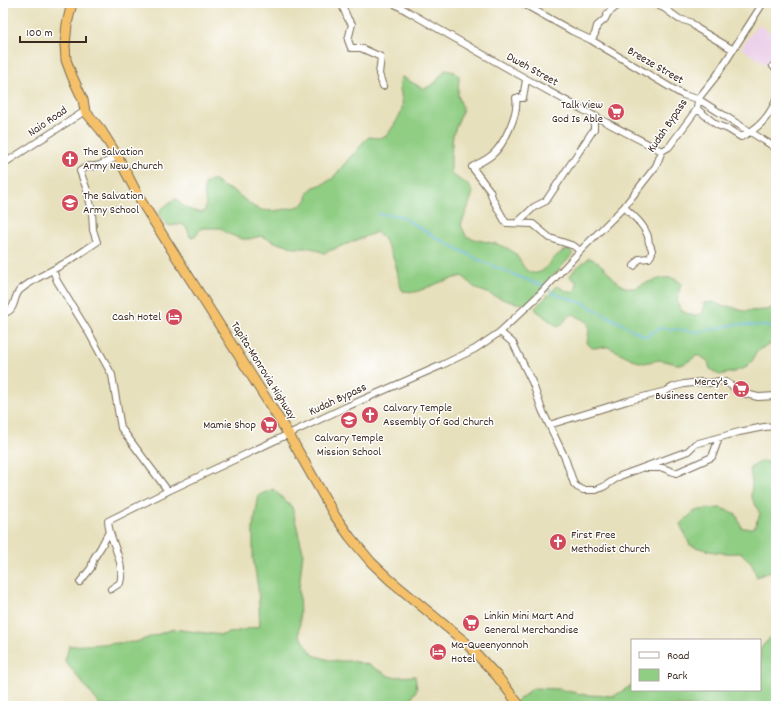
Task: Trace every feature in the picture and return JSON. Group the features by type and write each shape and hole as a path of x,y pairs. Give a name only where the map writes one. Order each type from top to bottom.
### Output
{"highway":[{"name":"Tapita-Monrovia Highway","path":"72,3 67,24 65,45 66,60 83,100 85,111 101,130 118,157 141,201 289,435 335,516 371,562 465,642 497,676 520,706"}],"street":[{"path":"341,3 348,19 352,24 348,40 351,48 362,48 381,57 379,74 383,86"},
{"name":"Dweh Street","path":"393,3 526,80 594,117 662,151"},
{"name":"Breeze Street","path":"522,3 591,40 683,95 698,99 752,131 776,148"},
{"path":"591,40 596,34 597,26 605,19 608,13 621,3"},
{"path":"653,3 664,8 679,19 690,22 698,29 732,50"},
{"name":"Kudah Bypass","path":"108,532 108,521 168,490 475,349 500,332 624,207 656,166 662,151 669,147 696,109 698,99 717,75 763,3"},
{"path":"526,80 523,98 516,98 518,105 515,115 499,147 492,154 472,167 490,191 493,200 506,223 533,224 550,238 574,246 580,251"},
{"path":"696,109 717,125 728,129 741,137 752,131 763,122 771,112 776,101"},
{"name":"Naio Road","path":"3,164 85,111"},
{"path":"517,223 534,207 546,201 594,129 594,117"},
{"path":"3,313 8,312 14,307 18,292 31,281 53,270 97,242 92,230 92,211 87,190 80,171 88,166 96,167 118,157"},
{"path":"624,207 648,235 652,248 652,254 649,258 639,259 634,266"},
{"path":"53,270 57,282 89,333 112,374 121,428 168,490"},
{"path":"500,332 513,343 533,384 565,458 574,484 583,490 596,490 620,476 688,451 694,444 739,432 776,426"},
{"path":"550,425 627,401 666,391 684,384 700,382 710,383 719,381 726,382 742,393 753,396 776,396"},
{"path":"643,468 663,468 676,474 712,457 719,438"},
{"path":"80,582 89,573 94,558 102,547 108,532"},
{"path":"108,532 113,541 122,570 120,583 111,588"}],"shaded area":[{"path":"758,24 776,37 776,52 767,65 741,48"}],"green space":[{"path":"445,70 455,72 459,76 458,95 463,109 453,135 451,174 468,185 473,192 461,225 466,236 508,248 516,255 526,269 532,273 541,272 563,251 569,249 573,254 528,304 511,302 484,292 475,288 462,276 441,282 416,292 403,291 399,284 396,266 392,255 383,239 377,232 324,253 312,248 294,248 261,236 242,239 226,233 221,228 203,228 200,229 196,236 190,237 187,228 182,224 170,226 161,217 160,210 173,200 177,199 182,205 189,209 196,212 204,212 206,204 204,186 206,182 213,180 235,192 254,207 261,210 273,211 302,205 307,199 308,192 314,187 332,179 364,141 369,137 378,138 387,136 401,112 402,100 400,81 402,77 424,89 435,83"},
{"path":"589,258 596,261 617,281 628,288 636,288 643,284 663,278 673,278 677,280 681,283 677,303 682,311 693,316 703,313 704,303 714,302 723,307 728,306 744,311 768,310 776,305 776,342 762,348 756,353 747,367 734,372 719,375 710,369 708,361 698,355 684,364 676,364 659,360 644,363 636,361 608,347 592,348 587,343 589,330 588,322 573,314 558,327 535,308 557,286 569,292 574,292 577,285 576,281 570,276 575,269"},
{"path":"762,461 776,464 776,569 757,577 751,562 741,553 715,552 690,545 680,524 695,511 721,508 736,514 742,528 754,528 760,514 751,496 752,483 750,468"},
{"path":"273,489 292,507 303,552 299,588 299,634 313,655 333,661 352,661 369,665 391,677 415,676 417,689 407,706 101,706 65,661 69,646 136,642 173,629 221,635 260,626 258,588 253,558 253,528 259,495"},
{"path":"776,631 776,706 511,706 533,688 558,689 586,695 614,696 631,686 631,691 761,691 761,648"}],"waterway":[{"path":"377,214 400,216 437,238 481,261 544,286"},
{"path":"547,288 554,294 583,303 646,337 660,328 700,332 736,324 776,327"}],"place":[{"name":"Talk View God Is Able","path":"616,112"},
{"name":"The Salvation Army New Church","path":"70,159"},
{"name":"The Salvation Army School","path":"70,203"},
{"name":"Cash Hotel","path":"174,317"},
{"name":"Mercy's Business Center","path":"741,389"},
{"name":"Calvary Temple Assembly Of God Church","path":"370,415"},
{"name":"Calvary Temple Mission School","path":"349,420"},
{"name":"Mamie Shop","path":"269,425"},
{"name":"First Free Methodist Church","path":"558,542"},
{"name":"Linkin Mini Mart And General Merchandise","path":"471,623"},
{"name":"Ma-Queenyonnoh Hotel","path":"438,652"}]}
